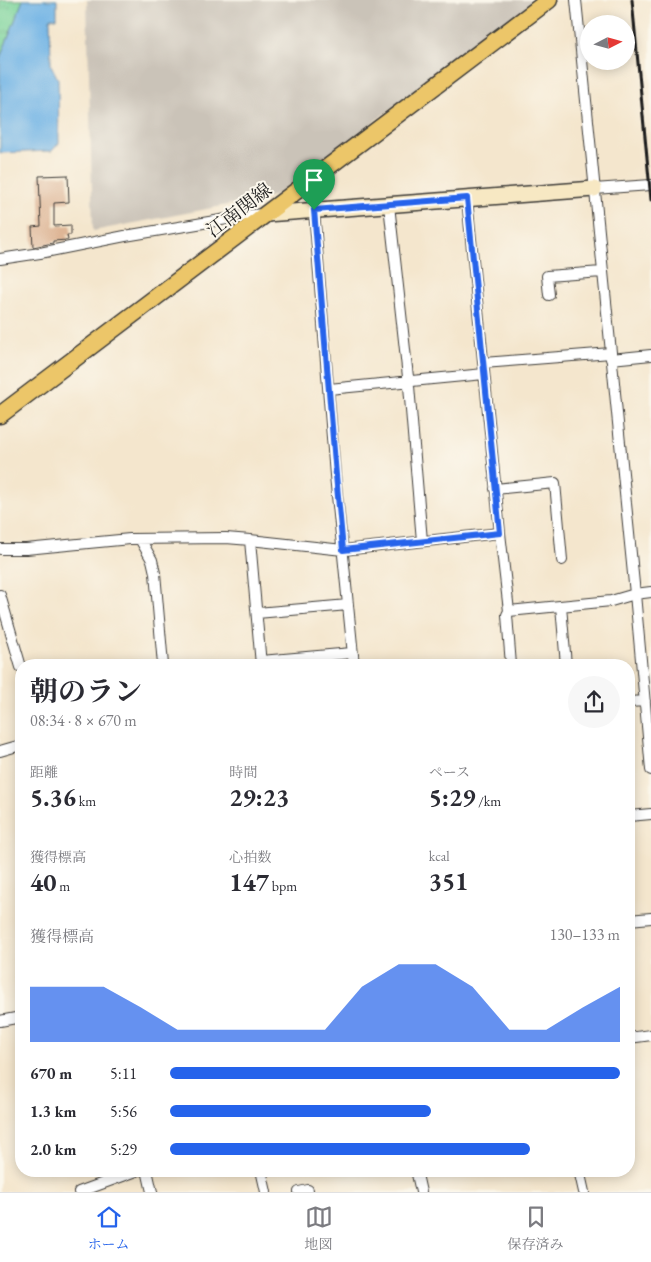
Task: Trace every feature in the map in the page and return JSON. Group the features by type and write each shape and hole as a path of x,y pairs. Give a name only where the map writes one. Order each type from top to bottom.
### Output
{"main road":[{"name":"江南関線","path":"0,415 547,2"}],"street":[{"path":"576,0 651,770"},
{"path":"0,259 251,215 651,185"},
{"path":"467,198 509,611 507,616 511,659"},
{"path":"389,205 408,382 422,541"},
{"path":"314,210 353,659"},
{"path":"549,295 547,276 602,272"},
{"path":"329,389 408,382 484,369 611,356 651,356"},
{"path":"495,488 555,482 562,560"},
{"path":"0,549 26,549 130,539 226,538 343,550 500,533"},
{"path":"140,539 152,560 155,573 162,659"},
{"path":"250,540 261,659"},
{"path":"509,611 611,601 635,594 651,592"},
{"path":"0,595 19,659"},
{"path":"256,613 348,605"},
{"path":"561,606 565,659"},
{"path":"297,659 352,653"},
{"path":"635,701 645,700"},
{"path":"0,751 15,747"},
{"path":"635,815 651,814"},
{"path":"635,919 651,918"},
{"path":"0,1021 15,1018"},
{"path":"635,1037 651,1035"},
{"path":"79,1192 91,1190 107,1177"},
{"path":"149,1177 152,1192"},
{"path":"263,1177 266,1192"},
{"path":"418,1177 421,1192"},
{"path":"581,1177 584,1192"}],"shaded area":[{"path":"87,0 537,0 274,196 93,231"}],"green space":[{"path":"0,0 23,0 0,58"}],"water":[{"path":"23,0 57,0 57,18 50,18 51,65 58,79 59,143 52,151 0,153 0,58"}],"building":[{"path":"68,175 69,202 54,203 54,226 71,225 71,235 67,235 68,240 53,241 53,243 33,247 32,227 41,226 39,176"}],"railway":[{"path":"632,0 651,200"}],"route":[{"path":"467,198 500,533 343,550 314,210 467,198"}]}
